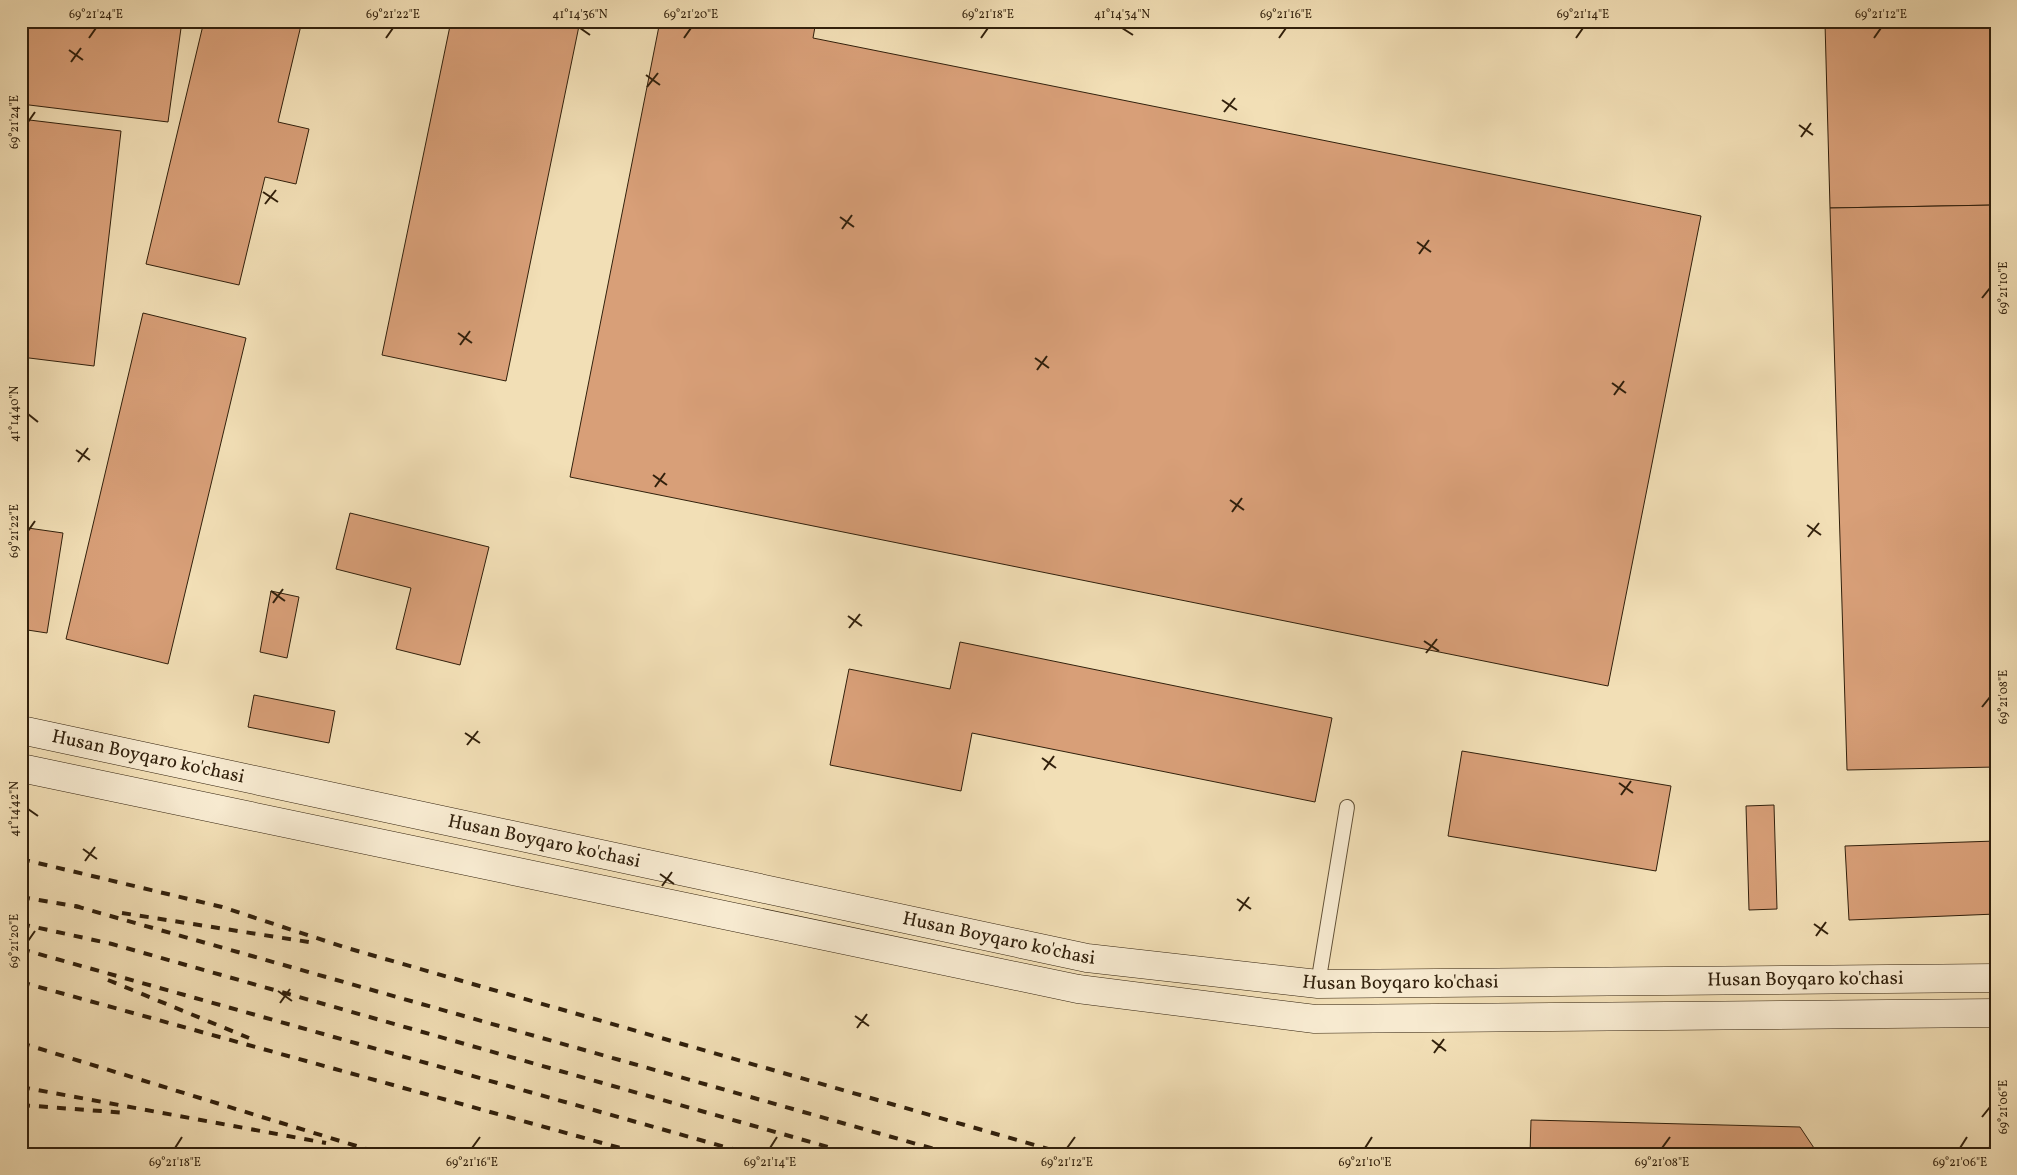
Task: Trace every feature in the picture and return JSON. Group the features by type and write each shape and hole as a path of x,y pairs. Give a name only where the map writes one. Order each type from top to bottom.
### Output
{"main road":[{"name":"Husan Boyqaro ko'chasi","path":"21,730 1087,958 1318,984 1996,978"},
{"name":"Husan Boyqaro ko'chasi","path":"21,768 1078,989 1315,1019 1996,1012"},
{"path":"1315,1019 1318,984"}],"lane":[{"path":"1318,984 1347,808"}],"building":[{"path":"21,21 182,21 168,122 21,104"},
{"path":"204,21 302,21 278,122 309,129 296,184 265,177 239,285 146,264"},
{"path":"451,21 580,21 506,381 382,355"},
{"path":"660,21 816,21 813,38 1701,216 1608,686 570,477"},
{"path":"1996,21 1996,205 1830,208 1825,23"},
{"path":"21,119 121,131 94,366 21,357"},
{"path":"1996,205 1996,767 1847,770 1830,208"},
{"path":"143,313 246,338 168,664 66,639"},
{"path":"350,513 489,547 460,665 396,649 411,588 336,569"},
{"path":"21,527 63,533 47,633 21,629"},
{"path":"271,591 299,597 287,658 260,652"},
{"path":"960,642 1332,718 1315,802 972,733 961,791 830,765 849,669 950,689"},
{"path":"254,695 335,711 329,743 248,727"},
{"path":"1462,751 1671,786 1656,871 1448,836"},
{"path":"1774,805 1777,909 1749,910 1746,806"},
{"path":"1996,841 1996,914 1849,920 1845,846"},
{"path":"1531,1120 1800,1127 1818,1154 1530,1154"},
{"path":"1990,1135 1996,1135 1996,1154 1989,1154"}],"railway":[{"path":"21,859 222,907 347,948 1066,1154"},
{"path":"21,897 80,907"},
{"path":"75,906 952,1154"},
{"path":"122,913 315,943"},
{"path":"21,924 112,944 853,1154"},
{"path":"21,949 750,1154"},
{"path":"108,980 249,1038"},
{"path":"21,982 642,1154"},
{"path":"21,1043 376,1152"},
{"path":"21,1087 326,1143"},
{"path":"21,1105 127,1113"}]}
